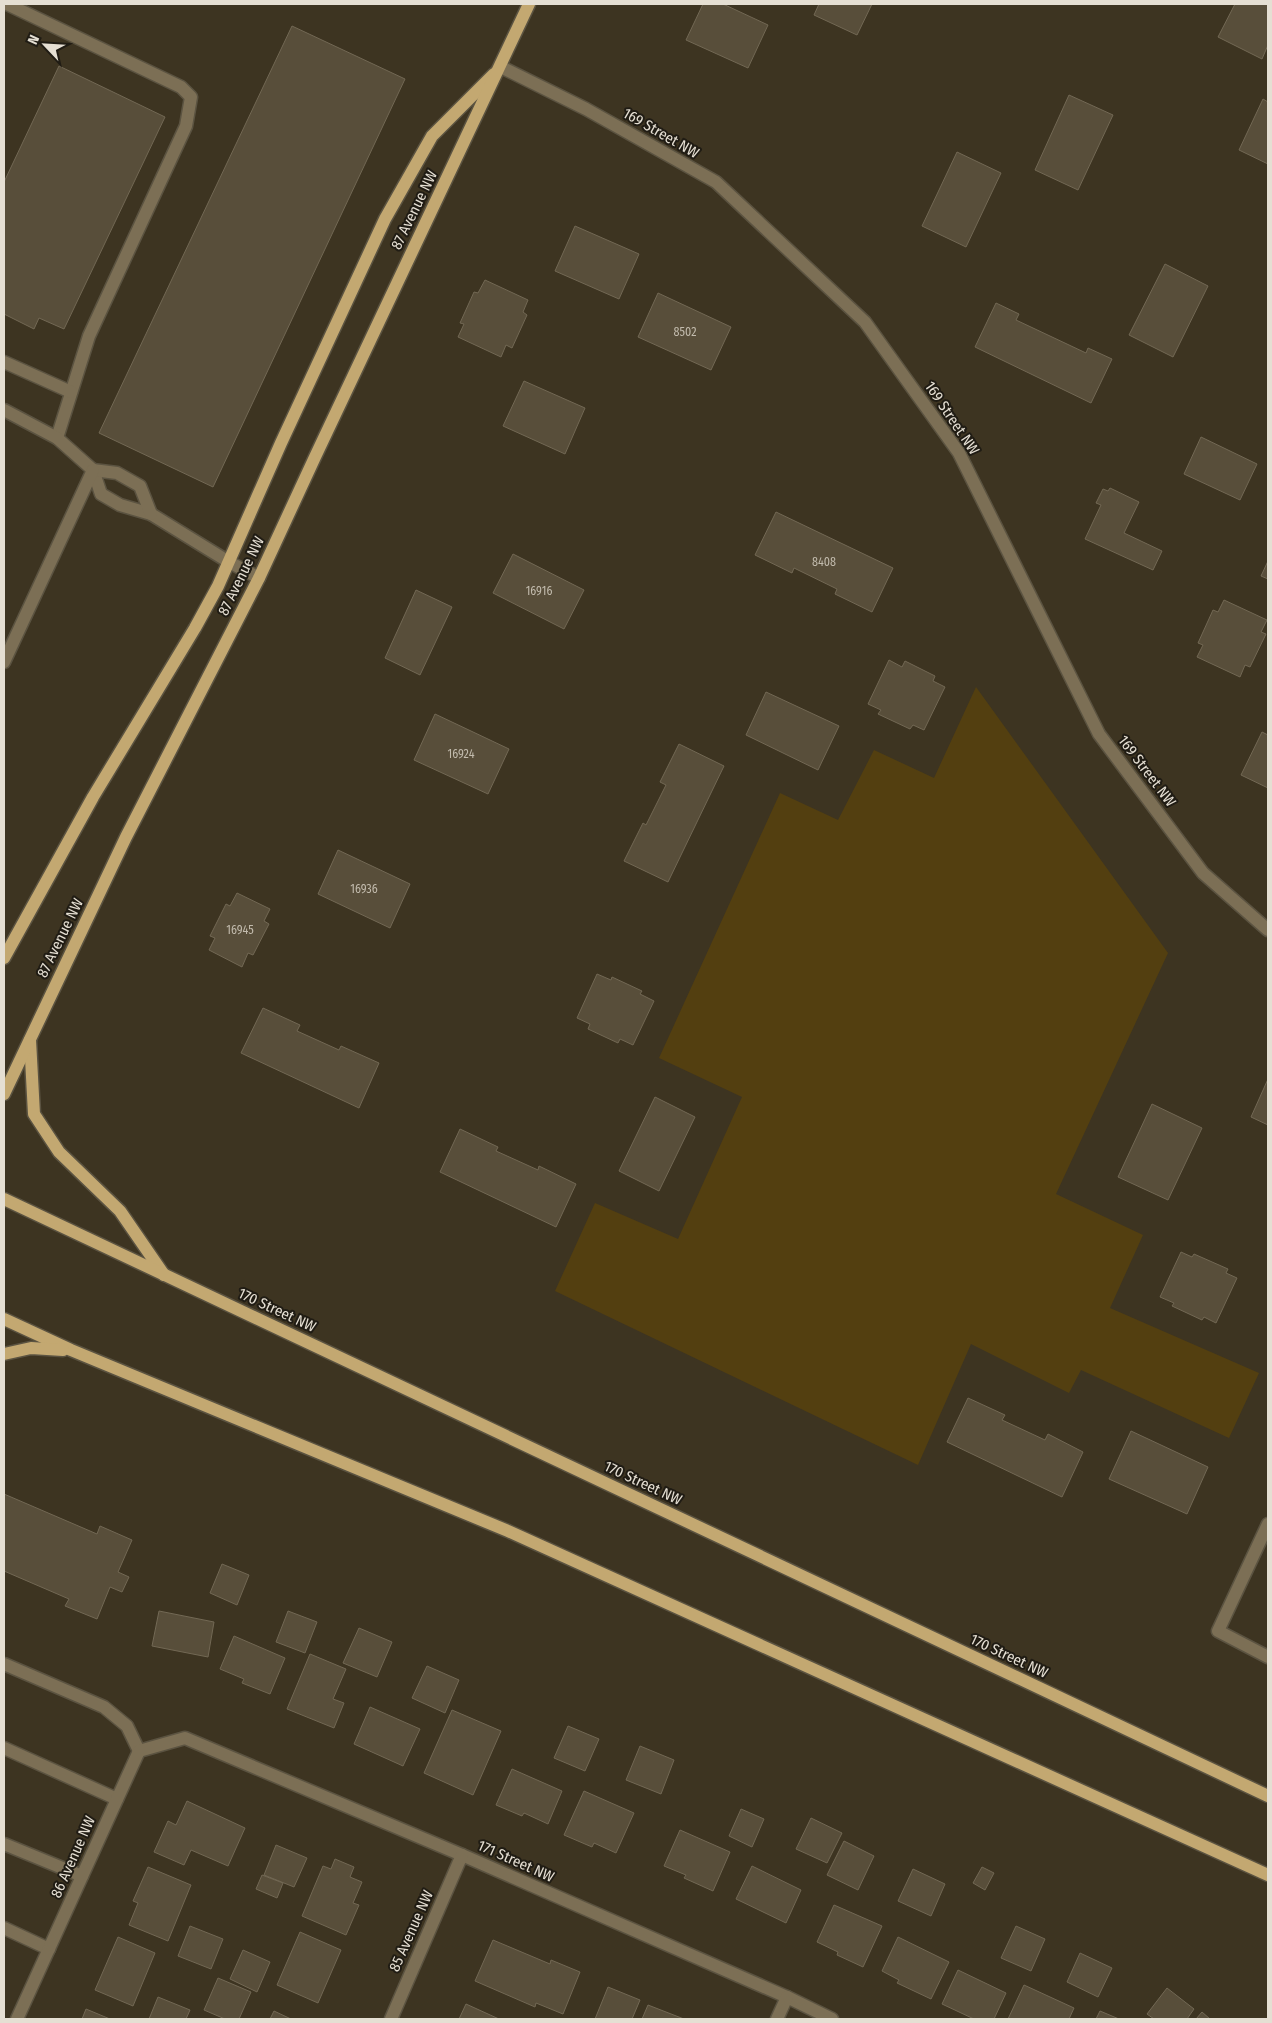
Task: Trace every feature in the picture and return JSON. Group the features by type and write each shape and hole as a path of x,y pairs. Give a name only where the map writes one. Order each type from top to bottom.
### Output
{"main road":[{"name":"87 Avenue NW","path":"4,1094 126,837 259,578 314,457 530,4"},
{"name":"87 Avenue NW","path":"4,958 92,797 194,628 230,562 284,434 385,219 432,136 501,67"},
{"path":"30,1038 34,1114 59,1152 120,1211 164,1275"},
{"name":"170 Street NW","path":"4,1199 1268,1796"},
{"path":"4,1319 71,1350 508,1530 1268,1875"},
{"path":"4,1354 31,1348 71,1350"}],"street":[{"path":"7,4 181,86 191,97 186,126 89,336 57,438"},
{"name":"169 Street NW","path":"501,67 586,109 716,182 865,322 959,453 1099,734 1203,873 1268,930"},
{"path":"4,362 72,392"},
{"path":"4,410 57,438 93,470 102,494 120,506 151,514 259,578"},
{"path":"93,470 117,473 140,486 151,514"},
{"path":"4,662 93,470"},
{"path":"1268,1524 1218,1631 1268,1657"},
{"path":"4,1664 104,1707 127,1726 139,1751"},
{"name":"171 Street NW","path":"139,1751 185,1738 462,1855 787,1997 832,2019"},
{"path":"4,1748 117,1799"},
{"name":"86 Avenue NW","path":"17,2019 139,1751"},
{"path":"4,1844 82,1876"},
{"name":"85 Avenue NW","path":"391,2019 462,1855"},
{"path":"4,1928 49,1949"},
{"path":"777,2019 787,1997"}],"shaded area":[{"path":"976,687 1168,953 1056,1194 1143,1235 1110,1308 1259,1373 1229,1438 1081,1370 1069,1393 971,1344 918,1465 555,1291 595,1203 678,1239 742,1097 659,1058 780,793 838,820 874,750 934,778"}],"building":[{"path":"703,4 723,4 768,25 748,68 686,40"},
{"path":"819,4 872,4 857,35 814,15"},
{"path":"1235,4 1268,4 1268,45 1262,59 1218,37"},
{"path":"292,26 405,79 213,487 99,433"},
{"path":"59,66 165,117 64,329 39,318 34,329 4,314 4,182"},
{"path":"1069,95 1113,115 1078,190 1035,170"},
{"path":"1263,99 1268,102 1268,164 1239,150"},
{"path":"957,152 1001,173 966,247 922,226"},
{"path":"575,226 639,254 619,299 555,271"},
{"path":"1165,264 1208,286 1173,357 1129,335"},
{"path":"485,280 528,300 523,312 527,315 512,348 506,345 501,357 458,337 464,324 460,323 474,292 478,293"},
{"path":"658,293 731,327 711,370 638,337"},
{"path":"996,303 1019,314 1016,320 1086,353 1088,348 1112,359 1091,403 975,347"},
{"path":"524,381 585,408 565,454 503,426"},
{"path":"1201,437 1257,464 1240,500 1184,474"},
{"path":"1110,488 1139,502 1124,533 1162,551 1153,570 1085,539 1101,505 1096,503 1103,489 1108,491"},
{"path":"776,512 893,568 872,612 835,594 837,589 794,568 792,573 755,555"},
{"path":"513,554 584,590 564,629 493,593"},
{"path":"1268,561 1268,579 1261,576"},
{"path":"416,590 452,607 420,675 385,658"},
{"path":"1224,600 1267,620 1261,632 1266,634 1250,667 1245,665 1240,677 1197,657 1203,645 1198,643 1213,610 1218,612"},
{"path":"889,660 902,667 905,661 935,676 933,681 945,687 924,730 913,725 910,729 878,714 881,710 868,704"},
{"path":"766,692 839,726 818,770 746,735"},
{"path":"435,714 509,749 488,794 414,760"},
{"path":"1262,732 1268,735 1268,788 1241,775"},
{"path":"679,744 724,766 668,882 624,861 643,823 646,825 666,785 660,782"},
{"path":"338,850 410,884 390,928 318,894"},
{"path":"237,893 270,909 264,921 269,924 253,955 248,953 242,967 209,950 215,938 210,936 226,904 230,906"},
{"path":"597,974 611,980 612,977 642,991 640,994 654,1001 633,1045 620,1039 618,1043 588,1029 590,1024 577,1018"},
{"path":"263,1008 300,1025 297,1031 339,1050 341,1046 379,1063 359,1108 241,1053"},
{"path":"1268,1079 1268,1125 1251,1117"},
{"path":"655,1097 695,1117 659,1191 619,1171"},
{"path":"1152,1104 1202,1128 1168,1200 1118,1177"},
{"path":"460,1129 498,1147 496,1151 538,1170 539,1166 576,1184 556,1227 440,1172"},
{"path":"1181,1252 1192,1257 1194,1254 1228,1269 1226,1273 1237,1278 1216,1323 1204,1317 1202,1320 1172,1306 1174,1303 1160,1297"},
{"path":"968,1398 1005,1415 1002,1420 1045,1440 1048,1434 1083,1452 1062,1497 947,1442"},
{"path":"1131,1431 1208,1467 1187,1514 1109,1479"},
{"path":"4,1494 97,1534 100,1526 132,1540 118,1572 129,1577 122,1592 110,1587 97,1619 65,1606 69,1599 4,1571"},
{"path":"222,1564 249,1575 237,1605 210,1593"},
{"path":"159,1611 214,1622 208,1657 152,1646"},
{"path":"288,1611 317,1622 305,1653 276,1642"},
{"path":"359,1628 392,1642 377,1677 343,1663"},
{"path":"234,1636 285,1658 270,1694 242,1683 244,1679 220,1669"},
{"path":"310,1654 346,1669 333,1699 344,1703 334,1728 287,1709"},
{"path":"427,1666 459,1680 445,1713 412,1698"},
{"path":"370,1707 420,1729 403,1766 354,1744"},
{"path":"452,1710 501,1731 473,1795 424,1773"},
{"path":"568,1726 599,1739 585,1771 554,1758"},
{"path":"640,1746 674,1760 661,1794 626,1780"},
{"path":"512,1769 562,1791 548,1824 524,1813 522,1816 496,1805"},
{"path":"584,1791 634,1813 616,1853 594,1843 592,1847 564,1835"},
{"path":"187,1801 245,1828 228,1866 191,1850 184,1865 154,1852 168,1821 176,1825"},
{"path":"741,1809 764,1819 752,1847 729,1836"},
{"path":"811,1818 842,1833 827,1863 796,1849"},
{"path":"680,1830 730,1852 713,1891 684,1878 686,1875 664,1866"},
{"path":"844,1841 874,1856 858,1890 827,1875"},
{"path":"276,1845 307,1858 294,1887 264,1875"},
{"path":"335,1859 354,1867 350,1877 362,1882 353,1903 359,1905 346,1935 302,1916 323,1866 331,1869"},
{"path":"752,1866 801,1890 786,1923 736,1899"},
{"path":"148,1867 191,1885 168,1941 129,1925 138,1903 133,1901"},
{"path":"982,1867 994,1873 985,1890 973,1883"},
{"path":"913,1869 945,1884 931,1916 898,1901"},
{"path":"262,1875 283,1883 277,1898 256,1889"},
{"path":"834,1905 882,1926 863,1967 837,1955 838,1952 817,1942"},
{"path":"190,1926 223,1939 211,1969 178,1956"},
{"path":"1016,1926 1045,1939 1031,1971 1001,1958"},
{"path":"300,1932 341,1950 318,2003 277,1985"},
{"path":"118,1937 155,1953 133,2006 95,1990"},
{"path":"898,1937 949,1962 931,1999 897,1983 899,1980 882,1971"},
{"path":"493,1940 550,1964 551,1960 580,1972 563,2014 536,2003 535,2007 475,1981"},
{"path":"243,1950 270,1962 257,1992 230,1979"},
{"path":"1080,1953 1112,1968 1098,1997 1067,1982"},
{"path":"958,1970 1006,1993 994,2019 974,2019 942,2004"},
{"path":"218,1978 251,1992 239,2019 225,2019 204,2010"},
{"path":"1024,1985 1074,2008 1069,2019 1008,2019"},
{"path":"608,1987 640,2000 632,2019 595,2019"},
{"path":"1167,1988 1194,2009 1187,2019 1154,2019 1147,2014"},
{"path":"158,1997 190,2010 186,2019 149,2019"},
{"path":"466,2004 499,2019 459,2019"},
{"path":"648,2005 684,2019 642,2019"},
{"path":"86,2009 110,2019 82,2019"},
{"path":"274,2011 291,2019 270,2019"},
{"path":"1100,2011 1119,2019 1096,2019"},
{"path":"1202,2012 1210,2019 1196,2019"}]}
